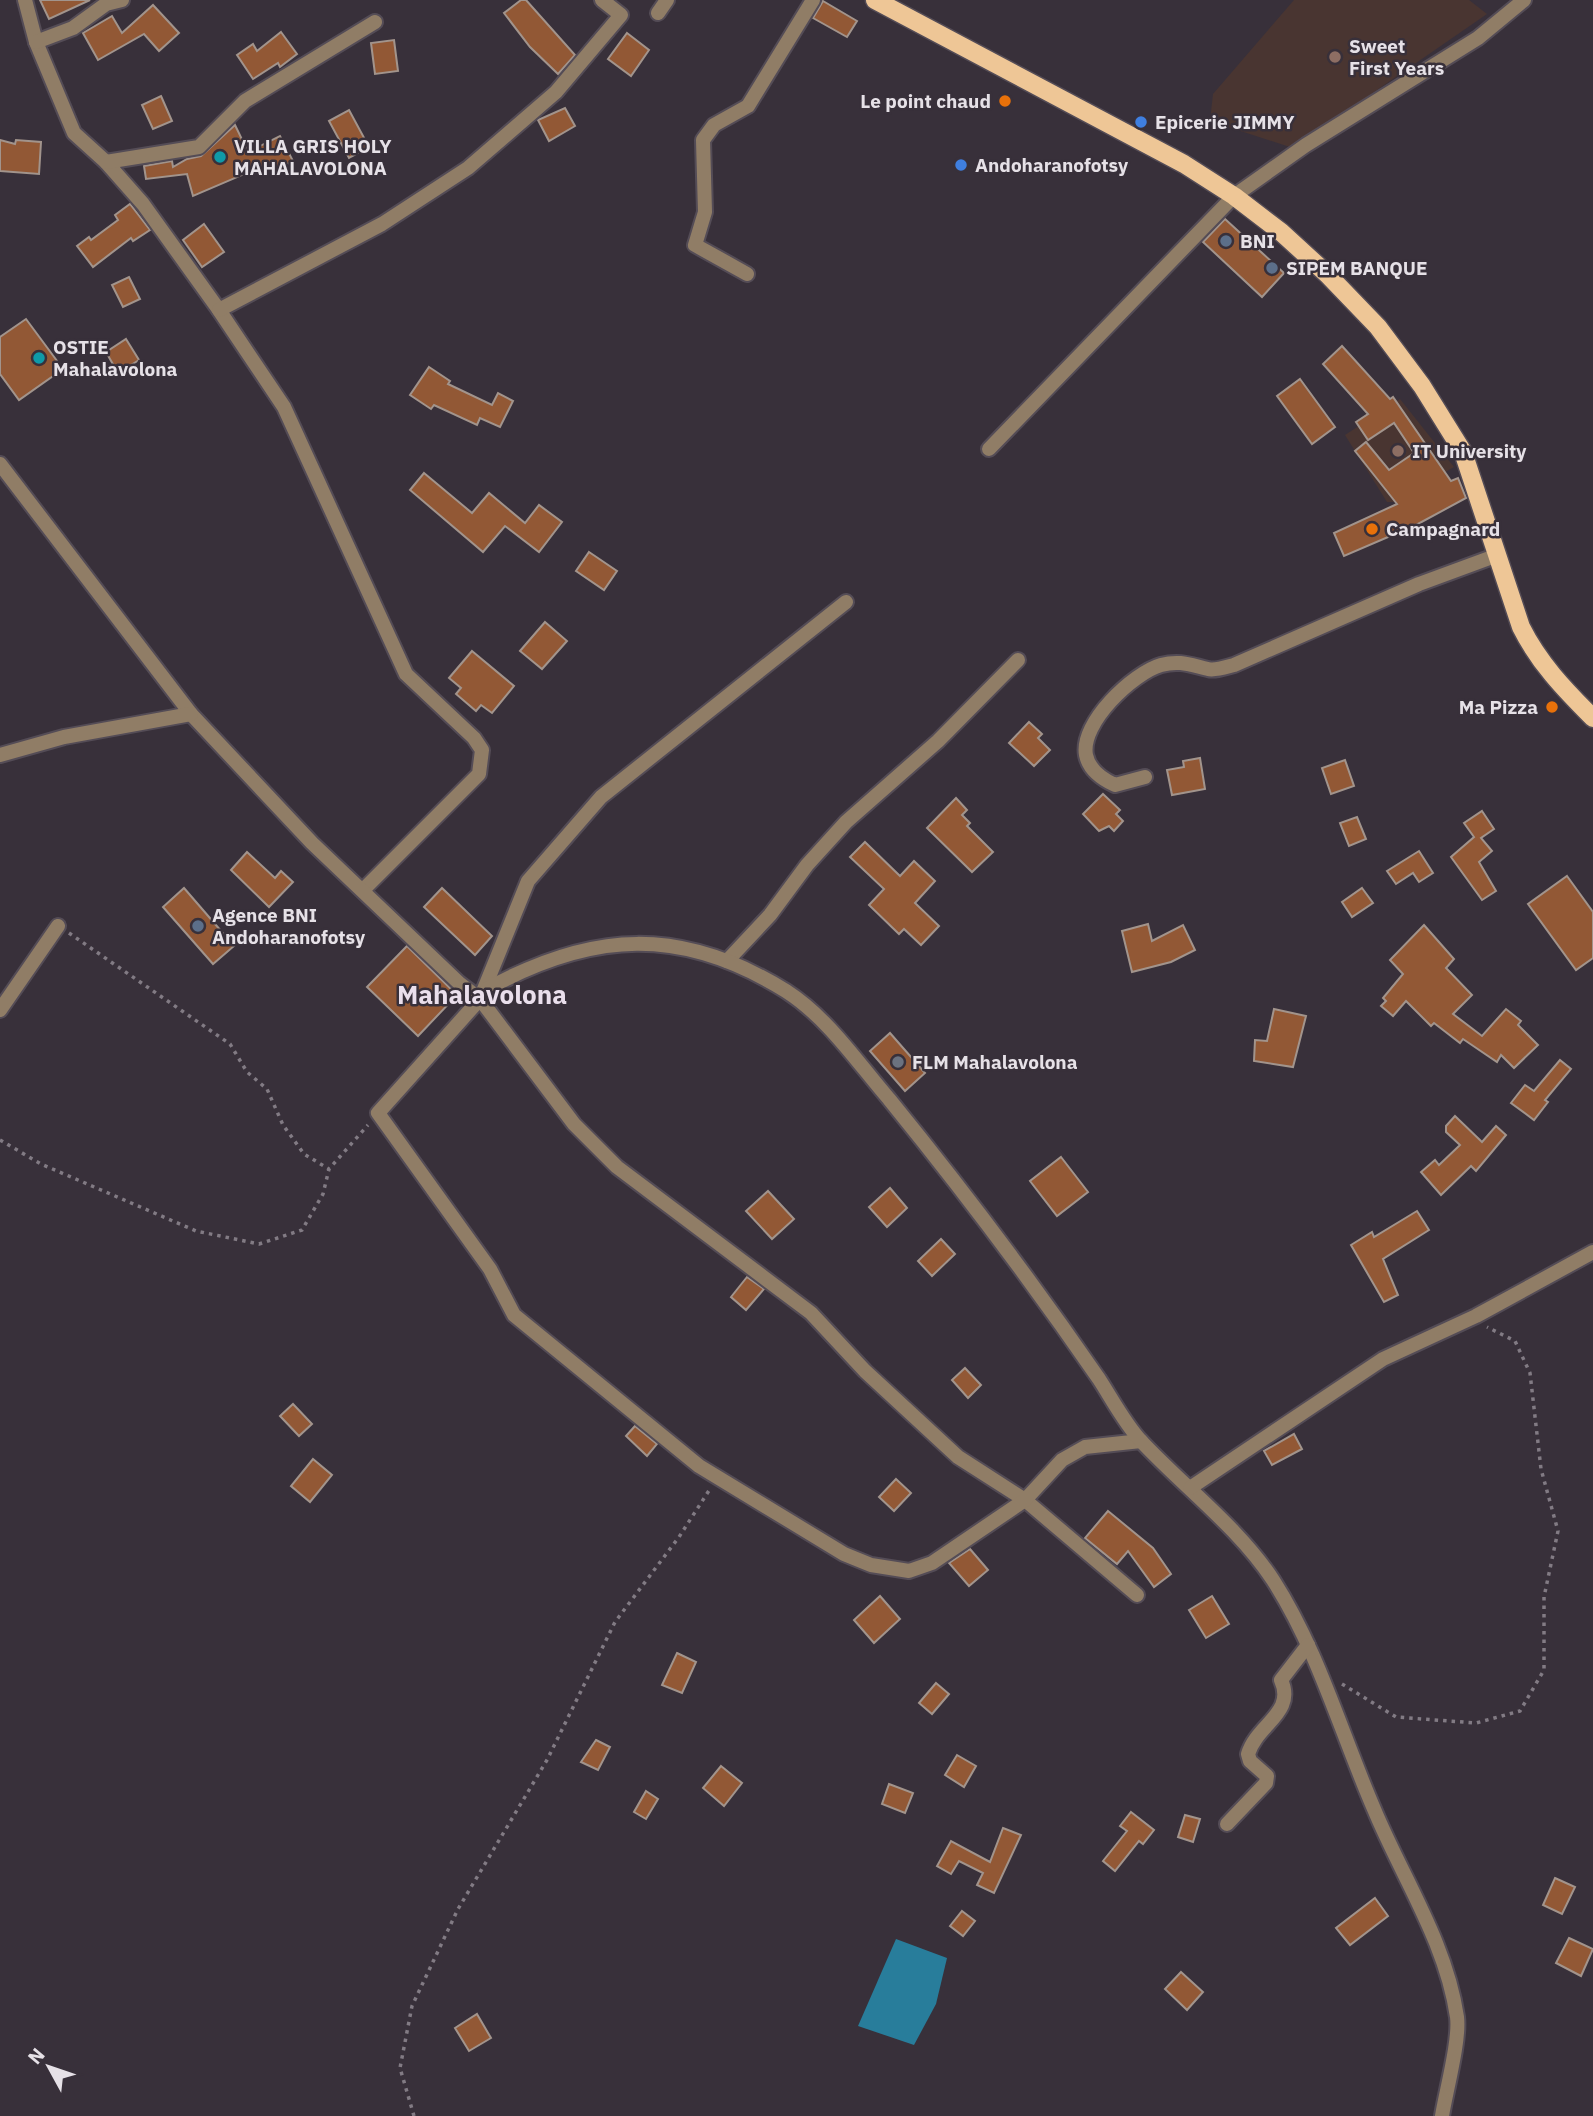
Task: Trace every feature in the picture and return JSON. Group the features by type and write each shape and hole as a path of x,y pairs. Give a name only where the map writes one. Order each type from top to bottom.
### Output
{"main road":[{"path":"875,0 1184,164 1234,196 1281,232 1335,283 1378,327 1422,386 1464,452 1482,503 1495,556 1521,627 1534,653 1593,718"}],"street":[{"path":"25,0 36,42 74,133 106,162 143,204 284,407 406,674 474,738 482,750 479,774 363,890"},
{"path":"36,42 73,29 106,4 122,0"},
{"path":"219,310 382,224 468,169 556,92 621,15 602,0"},
{"path":"658,13 667,0"},
{"path":"747,274 695,245 705,212 702,140 714,125 748,106 813,0"},
{"path":"989,449 1234,196 1307,145 1478,38 1524,0"},
{"path":"106,162 199,147 244,102 375,22"},
{"path":"0,464 191,714 304,834 363,890 484,994 574,1124 617,1167 811,1314 865,1371 958,1457 1026,1500 1137,1595"},
{"path":"1146,777 1115,785 1099,777 1086,755 1090,730 1128,683 1157,666 1174,662 1192,662 1210,670 1234,665 1419,584 1495,556"},
{"path":"484,994 528,881 601,797 846,602"},
{"path":"727,961 770,915 807,865 846,822 938,741 1018,660"},
{"path":"0,755 65,737 191,714"},
{"path":"0,1010 58,926"},
{"path":"1141,1441 1086,1447 1062,1460 1026,1500 932,1563 909,1571 871,1564 844,1554 699,1465 513,1315 490,1269 378,1113 418,1064 484,994 519,971 577,952 625,942 670,945 727,961 786,992 820,1017 936,1156 1035,1286 1141,1441 1230,1528 1272,1578 1308,1646 1375,1813 1440,1951 1458,2021 1442,2116"},
{"path":"1190,1488 1383,1359 1476,1316 1593,1252"},
{"path":"1227,1824 1266,1783 1267,1776 1250,1761 1251,1746 1285,1702 1287,1693 1281,1680 1308,1646"}],"path":[{"path":"58,926 211,1028 230,1044 247,1072 267,1089 283,1125 304,1154 328,1169"},
{"path":"0,1140 41,1164 196,1231 259,1244 302,1230 323,1194 328,1169 378,1113"},
{"path":"1316,1668 1396,1717 1476,1723 1520,1712 1544,1670 1544,1597 1558,1531 1541,1469 1530,1373 1515,1341 1487,1328 1476,1316"},
{"path":"414,2116 400,2068 402,2055 412,2006 452,1921 547,1760 615,1622 679,1536 718,1477"}],"shaded area":[{"name":"Sweet First Years","path":"1294,0 1469,0 1487,14 1293,148 1210,121 1213,94"},
{"name":"IT University","path":"1400,399 1454,467 1394,502 1387,502 1345,435"}],"water":[{"path":"896,1939 947,1958 936,2004 914,2045 858,2026"}],"building":[{"path":"40,0 90,0 49,19"},
{"path":"521,0 526,0 575,55 558,74 530,47 504,13"},
{"path":"823,1 857,21 847,37 813,18"},
{"path":"153,5 179,33 159,51 144,34 98,60 83,33 112,16 122,33"},
{"path":"281,32 297,54 280,67 278,63 253,79 237,55 253,44 257,51"},
{"path":"627,33 649,50 631,76 608,59"},
{"path":"394,40 398,71 375,74 371,43"},
{"path":"161,96 172,121 153,129 142,105"},
{"path":"565,108 575,126 549,141 538,120"},
{"path":"349,110 369,147 349,158 329,121"},
{"name":"VILLA GRIS HOLY MAHALAVOLONA","path":"235,125 248,152 280,136 293,161 274,171 270,163 193,196 187,174 146,179 144,166 172,161 173,167 187,159 201,156"},
{"path":"0,140 15,144 16,140 41,142 39,174 0,171"},
{"path":"130,204 150,230 133,241 131,238 93,267 77,246 89,237 91,240 118,220 115,215"},
{"path":"1225,219 1284,273 1262,297 1203,242"},
{"path":"204,224 224,252 202,267 183,240"},
{"path":"129,277 140,299 123,307 112,285"},
{"name":"OSTIE Mahalavolona","path":"26,319 63,369 19,400 0,374 0,337"},
{"path":"126,339 139,360 118,373 106,352"},
{"path":"1342,346 1390,399 1393,397 1451,481 1458,478 1466,498 1416,525 1344,556 1334,533 1397,504 1355,451 1366,442 1389,470 1414,453 1394,423 1368,440 1356,422 1368,414 1323,364"},
{"path":"429,367 450,381 448,384 492,405 498,393 513,401 500,427 480,418 477,425 434,405 431,409 410,395"},
{"path":"1300,379 1335,427 1312,444 1277,396"},
{"path":"424,473 472,513 489,493 525,523 539,505 562,522 539,552 505,526 483,552 410,490"},
{"path":"589,552 617,571 604,590 576,571"},
{"path":"545,622 567,641 542,669 520,651"},
{"path":"472,651 514,686 492,713 481,705 476,711 456,694 461,688 449,678"},
{"path":"1029,722 1042,734 1038,738 1050,750 1034,766 1009,743"},
{"path":"1200,758 1205,789 1172,795 1167,770 1184,767 1183,761"},
{"path":"1345,760 1354,786 1331,794 1322,768"},
{"path":"1103,794 1120,810 1116,814 1123,821 1114,831 1109,826 1099,831 1083,814"},
{"path":"956,798 967,810 962,815 970,823 967,826 993,852 972,872 927,828"},
{"path":"1482,811 1494,829 1481,838 1492,851 1479,862 1496,891 1482,900 1451,857 1474,837 1464,823"},
{"path":"1357,817 1366,839 1349,846 1340,823"},
{"path":"865,842 900,876 914,861 935,881 915,903 939,926 921,945 904,929 899,934 869,905 884,889 850,857"},
{"path":"1419,851 1433,873 1419,882 1413,873 1396,884 1387,871"},
{"path":"247,852 275,878 281,871 293,882 269,907 231,870"},
{"path":"1567,876 1593,912 1593,958 1576,970 1528,904"},
{"name":"Agence BNI Andoharanofotsy","path":"184,888 234,946 213,964 163,907"},
{"path":"442,888 492,936 475,955 424,907"},
{"path":"1362,888 1373,903 1352,917 1342,902"},
{"path":"1148,924 1152,941 1183,925 1195,950 1171,962 1132,972 1122,931"},
{"path":"1424,925 1454,959 1446,968 1472,995 1453,1014 1482,1036 1506,1009 1521,1021 1518,1025 1538,1045 1514,1068 1501,1055 1497,1062 1463,1039 1460,1043 1434,1023 1431,1026 1406,1001 1393,1016 1381,1006 1386,1001 1383,998 1403,974 1390,960"},
{"path":"407,946 457,995 418,1036 367,987"},
{"path":"1274,1009 1306,1016 1293,1067 1254,1061 1255,1040 1267,1041"},
{"name":"FLM Mahalavolona","path":"890,1033 925,1073 905,1091 870,1051"},
{"path":"1560,1060 1571,1069 1545,1100 1548,1102 1534,1120 1511,1103 1525,1085 1534,1091"},
{"path":"1455,1116 1482,1142 1496,1126 1506,1135 1476,1171 1471,1166 1441,1195 1421,1172 1435,1160 1439,1165 1460,1145 1446,1132 1446,1126"},
{"path":"1061,1157 1088,1192 1057,1216 1030,1181"},
{"path":"890,1188 907,1208 887,1227 869,1207"},
{"path":"768,1191 794,1219 772,1239 746,1211"},
{"path":"1417,1211 1429,1230 1383,1259 1398,1295 1384,1302 1351,1245 1372,1232 1374,1237"},
{"path":"941,1239 955,1254 932,1276 918,1261"},
{"path":"747,1277 764,1289 746,1310 731,1297"},
{"path":"965,1368 981,1385 968,1398 952,1380"},
{"path":"293,1404 312,1424 299,1436 280,1416"},
{"path":"635,1426 657,1444 647,1456 626,1436"},
{"path":"1294,1434 1302,1449 1272,1465 1264,1451"},
{"path":"313,1459 332,1475 310,1502 291,1486"},
{"path":"896,1479 911,1493 894,1511 879,1497"},
{"path":"1108,1511 1153,1548 1171,1574 1154,1587 1128,1551 1117,1564 1085,1538"},
{"path":"970,1549 988,1570 969,1586 949,1563"},
{"path":"880,1596 900,1619 874,1643 854,1620"},
{"path":"1212,1596 1229,1624 1206,1638 1189,1610"},
{"path":"677,1653 696,1662 682,1693 662,1685"},
{"path":"936,1683 949,1694 932,1714 919,1703"},
{"path":"596,1740 610,1747 598,1770 581,1762"},
{"path":"957,1755 976,1766 964,1787 945,1775"},
{"path":"721,1766 742,1783 724,1806 703,1788"},
{"path":"889,1784 913,1793 905,1813 882,1804"},
{"path":"646,1791 658,1799 646,1819 634,1812"},
{"path":"1131,1812 1154,1830 1143,1844 1139,1841 1115,1871 1103,1861 1127,1831 1120,1826"},
{"path":"1185,1815 1200,1819 1193,1842 1178,1837"},
{"path":"1003,1828 1021,1835 994,1893 977,1885 983,1873 959,1861 951,1874 937,1866 951,1841 990,1862"},
{"path":"1555,1878 1575,1887 1562,1914 1543,1905"},
{"path":"1375,1898 1388,1916 1350,1945 1336,1928"},
{"path":"962,1911 975,1921 963,1936 950,1926"},
{"path":"1569,1938 1593,1949 1581,1976 1556,1963"},
{"path":"1181,1972 1203,1992 1187,2010 1165,1989"},
{"path":"477,2014 491,2038 469,2051 455,2028"}],"place":[{"name":"Sweet First Years","path":"1335,57"},
{"name":"Le point chaud","path":"1005,101"},
{"name":"Epicerie JIMMY","path":"1141,122"},
{"name":"VILLA GRIS HOLY MAHALAVOLONA","path":"220,157"},
{"name":"Andoharanofotsy","path":"961,165"},
{"name":"BNI","path":"1226,241"},
{"name":"SIPEM BANQUE","path":"1272,268"},
{"name":"OSTIE Mahalavolona","path":"39,358"},
{"name":"IT University","path":"1398,451"},
{"name":"Campagnard","path":"1372,529"},
{"name":"Ma Pizza","path":"1552,707"},
{"name":"Agence BNI Andoharanofotsy","path":"198,926"},
{"name":"FLM Mahalavolona","path":"898,1062"}],"district":[{"name":"Mahalavolona","path":"482,994"}]}
